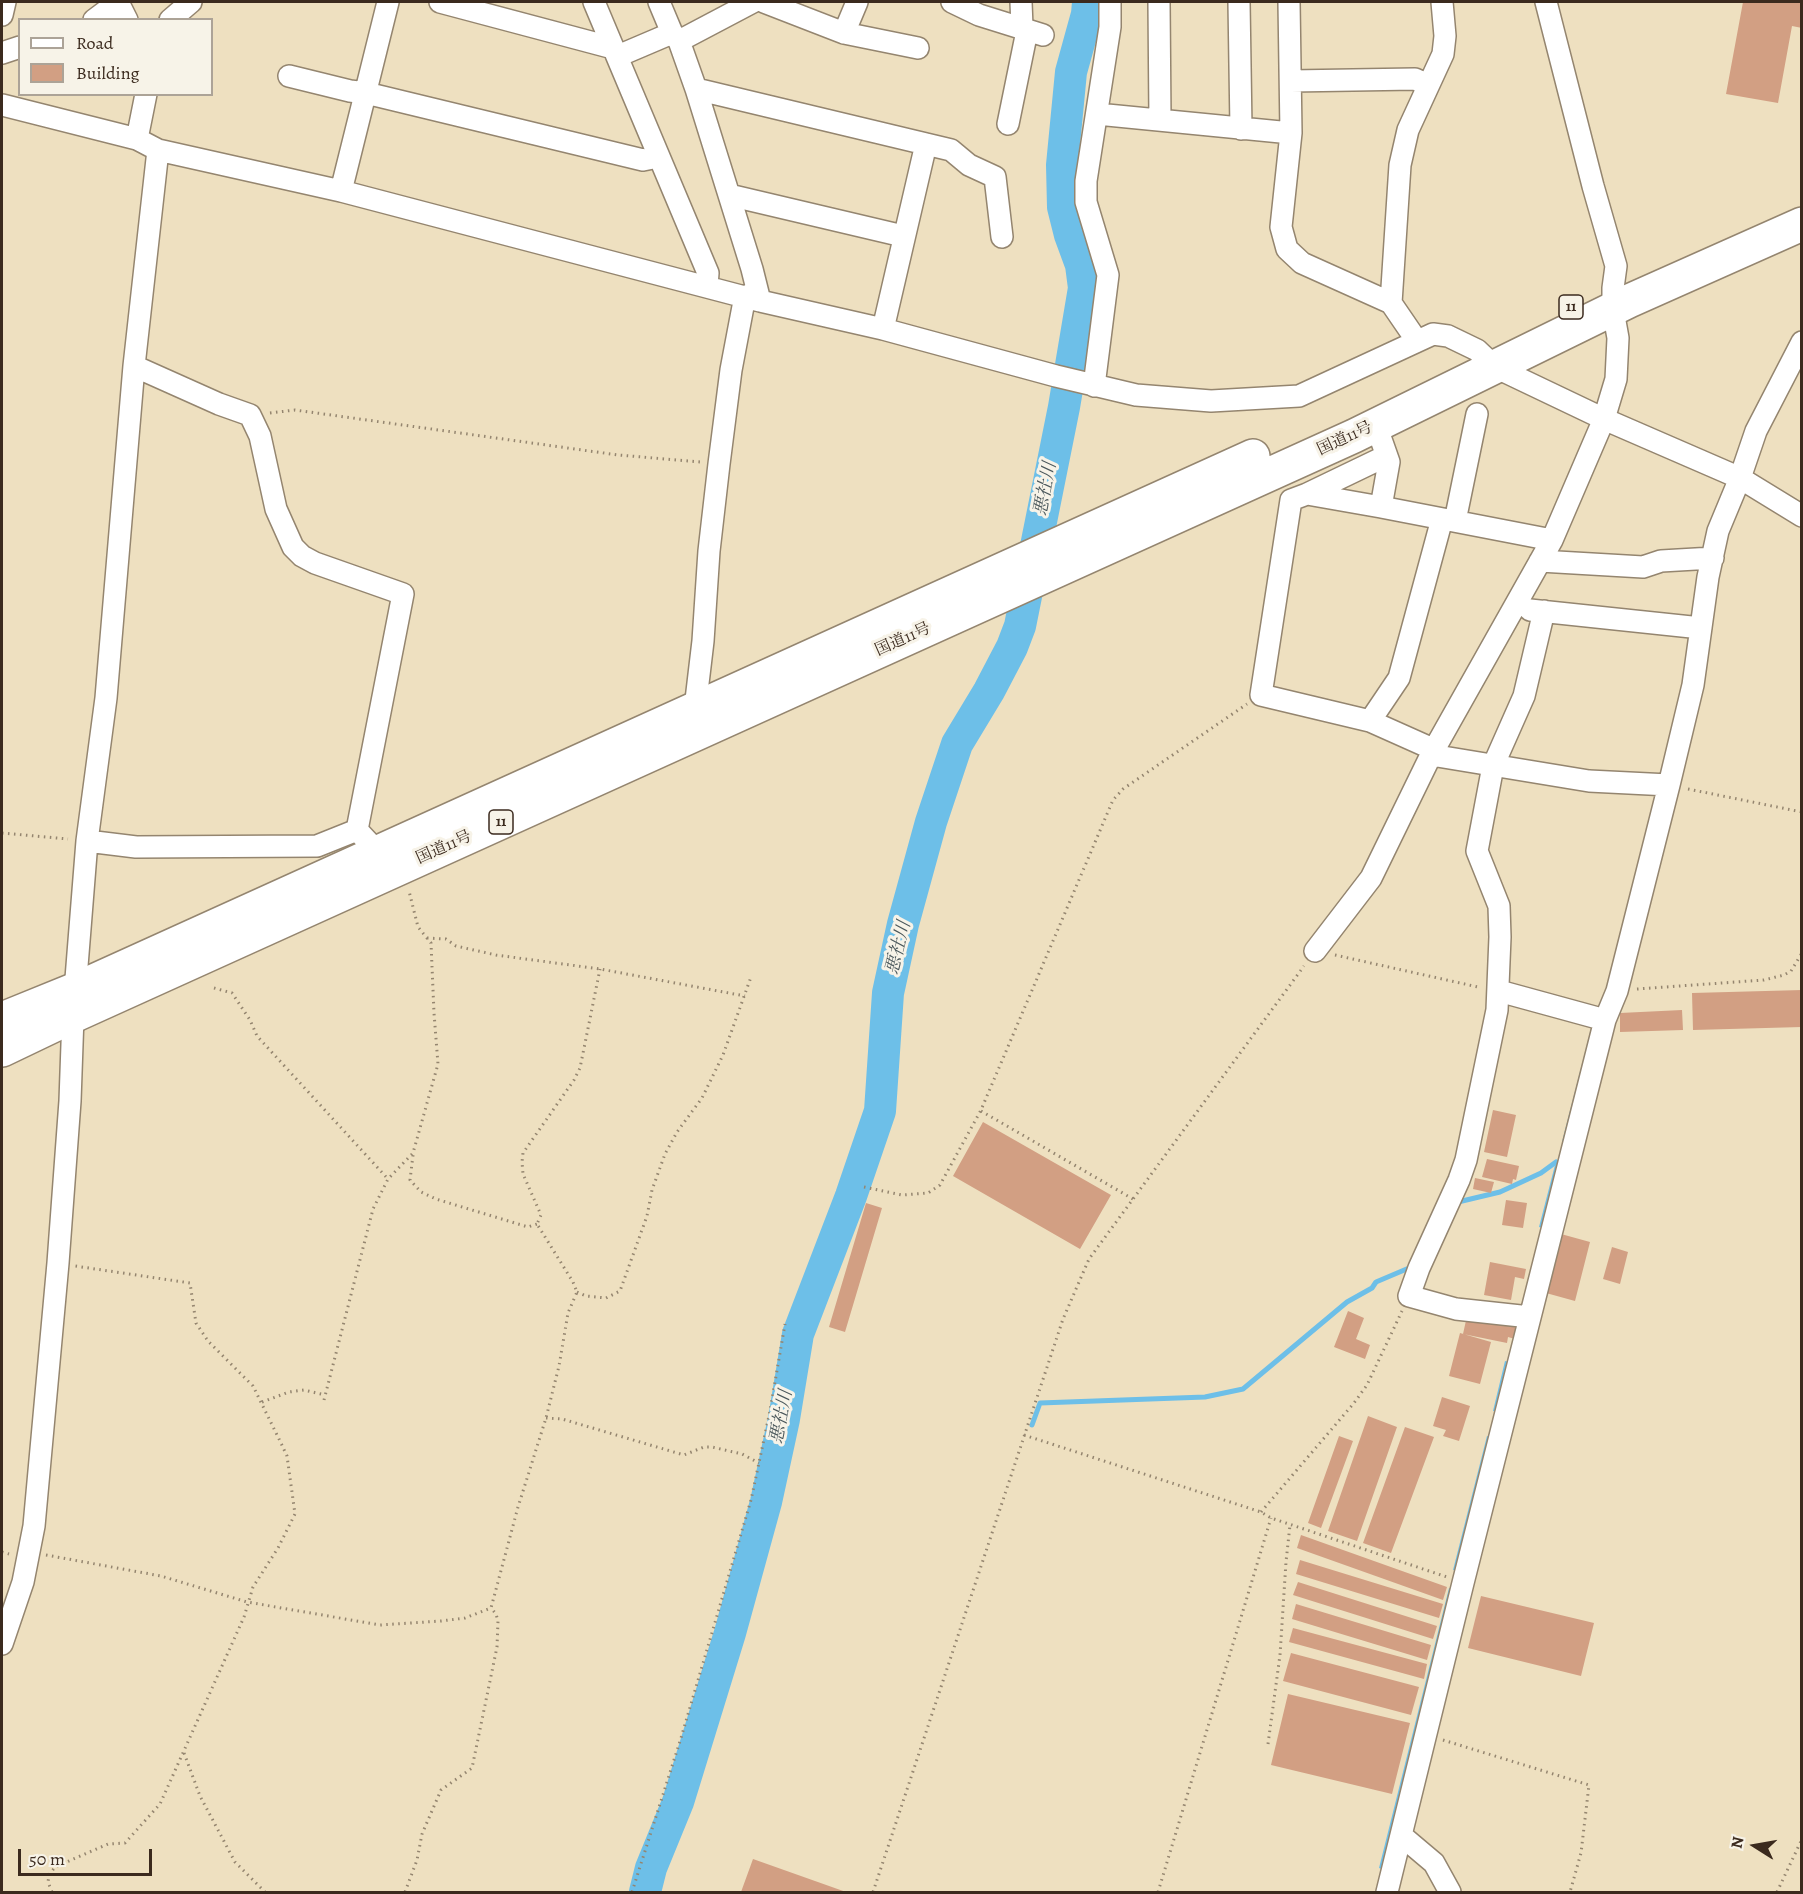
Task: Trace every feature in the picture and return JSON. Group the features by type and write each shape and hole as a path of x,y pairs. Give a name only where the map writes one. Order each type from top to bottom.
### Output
{"highway":[{"name":"国道11号","path":"1048,561 1342,417 1486,358 1613,298 1802,201"},
{"name":"国道11号","path":"1613,298 1802,224"},
{"name":"国道11号","path":"2,1050 74,1002 376,851 694,722 1048,561 1376,425 1486,358"},
{"name":"国道11号","path":"2,1020 74,1002"}],"street":[{"path":"2,15 5,2"},
{"path":"172,18 191,2"},
{"path":"341,191 388,2"},
{"path":"440,2 615,52 675,37 753,2"},
{"path":"594,2 708,273 707,286"},
{"path":"659,2 696,89 752,269 753,298 731,370 718,464 694,722"},
{"path":"764,2 844,33 918,48"},
{"path":"844,33 857,2"},
{"path":"952,2 979,15 1031,31"},
{"path":"1008,124 1031,31 1021,2"},
{"path":"1086,384 1108,275 1086,202 1086,182 1110,27 1110,2"},
{"path":"1159,2 1160,120"},
{"path":"1239,2 1241,129"},
{"path":"1289,2 1291,133 1281,227 1287,249 1302,263 1391,303 1417,341"},
{"path":"1391,303 1400,165 1408,130 1443,54 1445,36 1442,2"},
{"path":"1315,951 1371,878 1433,752 1552,540 1604,419 1616,379 1618,338 1613,298 1616,266 1546,2"},
{"path":"98,18 121,8"},
{"path":"2,53 18,48"},
{"path":"289,76 643,160 658,157"},
{"path":"1291,81 1415,79 1428,85"},
{"path":"696,89 951,150 969,165 995,177 1002,237"},
{"path":"136,139 146,96"},
{"path":"2,105 136,139 158,150 341,191 1136,395 1211,401 1299,396 1433,334 1448,336 1604,419 1740,478 1802,516"},
{"path":"1097,114 1291,133"},
{"path":"883,329 926,144"},
{"path":"2,1644 23,1582 34,1526 58,1263 70,1101 74,1002 87,841 106,698 134,366 158,150"},
{"path":"729,195 903,236"},
{"path":"1387,1893 1605,1020 1617,991 1669,785 1693,685 1718,531 1756,431 1802,342"},
{"path":"87,841 136,847 318,846 376,851 403,594 315,563 302,556 293,546 276,509 260,436 250,415 219,404 134,366"},
{"path":"1371,721 1399,678 1449,520 1477,414"},
{"path":"1376,425 1389,462 1381,507"},
{"path":"1386,456 1291,500 1261,695 1371,721 1433,752 1493,766 1589,781 1669,785"},
{"path":"1307,494 1552,540"},
{"path":"1540,561 1643,567 1661,561 1713,558"},
{"path":"1514,608 1701,628"},
{"path":"1530,1317 1456,1309 1409,1296 1466,1160 1497,1010 1499,991 1498,906 1477,851 1493,766 1524,696 1544,611"},
{"path":"1499,991 1605,1020"},
{"path":"1402,1836 1434,1863 1450,1893"}],"path":[{"path":"250,415 295,410 618,455 718,464"},
{"path":"864,1188 902,1195 928,1193 940,1185 981,1110 1113,800 1123,789 1261,695"},
{"path":"1669,785 1802,812"},
{"path":"2,833 87,841"},
{"path":"376,851 410,893 418,927 431,943 433,954 433,1007 438,1064 435,1082 413,1153 410,1180 421,1192 436,1199 528,1227 537,1224 541,1215 523,1174 524,1153 580,1068 600,969"},
{"path":"428,938 446,939 456,946 496,955 600,969 745,996"},
{"path":"873,1893 1063,1319 1089,1259 1315,951 1499,991"},
{"path":"1617,991 1764,980 1791,971 1802,953"},
{"path":"537,1224 577,1292 586,1296 606,1298 620,1291 647,1216 652,1190 665,1154 677,1132 702,1098 723,1054 751,977"},
{"path":"214,988 232,993 250,1020 257,1036 388,1179"},
{"path":"981,1110 1133,1199"},
{"path":"324,1400 373,1209 388,1179 413,1153"},
{"path":"52,1893 48,1882 49,1875 55,1867 108,1844 124,1843 160,1804 244,1617 253,1587 283,1541 295,1514 287,1456 253,1386 208,1341 196,1323 190,1283 58,1263"},
{"path":"491,1608 546,1418 559,1366 568,1313 577,1292"},
{"path":"1261,1512 1360,1394 1375,1369 1409,1296"},
{"path":"632,1893 681,1738 751,1500 785,1324"},
{"path":"262,1402 289,1392 304,1390 326,1395"},
{"path":"546,1418 562,1419 684,1455 704,1447 712,1447 741,1454 759,1463"},
{"path":"1024,1435 1261,1512 1270,1518 1463,1583"},
{"path":"1158,1893 1270,1518"},
{"path":"1268,1744 1280,1655 1290,1524"},
{"path":"29,1552 161,1576 248,1602 380,1625 457,1619 491,1608"},
{"path":"405,1893 417,1860 422,1834 441,1790 472,1768 497,1647 498,1621 491,1608"},
{"path":"1426,1734 1589,1785 1581,1853 1570,1893"},
{"path":"184,1752 200,1796 235,1862 265,1893"},
{"path":"1777,1893 1802,1839"}],"water":[{"path":"1592,1025 1594,1025 1565,1143 1562,1142"},
{"path":"1555,1165 1559,1166 1543,1228 1539,1227"},
{"path":"1505,1361 1509,1362 1497,1412 1493,1411"},
{"path":"1487,1436 1490,1437 1457,1571 1453,1570"},
{"path":"1449,1588 1452,1589 1382,1869 1379,1868"}],"building":[{"path":"1743,2 1802,2 1802,28 1792,26 1778,103 1726,94"},
{"path":"1802,990 1802,1027 1693,1030 1692,993"},
{"path":"1682,1010 1683,1030 1620,1032 1620,1013"},
{"path":"1493,1110 1516,1115 1507,1157 1484,1152"},
{"path":"983,1122 1111,1195 1080,1249 953,1176"},
{"path":"1487,1159 1519,1166 1516,1180 1513,1179 1512,1184 1482,1177"},
{"path":"1475,1178 1494,1182 1491,1193 1473,1189"},
{"path":"1506,1200 1527,1203 1523,1228 1502,1225"},
{"path":"866,1203 882,1208 845,1332 829,1327"},
{"path":"1561,1234 1590,1242 1575,1301 1546,1293"},
{"path":"1612,1247 1628,1252 1620,1284 1603,1279"},
{"path":"1490,1262 1526,1269 1524,1279 1515,1277 1511,1300 1484,1295"},
{"path":"1348,1311 1364,1318 1356,1339 1370,1345 1365,1359 1334,1347"},
{"path":"1467,1316 1518,1323 1515,1339 1508,1337 1507,1343 1463,1334"},
{"path":"1460,1333 1491,1342 1480,1384 1449,1376"},
{"path":"1442,1397 1470,1406 1459,1441 1443,1436 1446,1430 1433,1426"},
{"path":"1368,1416 1397,1427 1357,1541 1328,1531"},
{"path":"1405,1427 1434,1437 1391,1553 1363,1543"},
{"path":"1339,1436 1353,1441 1321,1528 1308,1523"},
{"path":"1301,1535 1447,1587 1443,1600 1297,1548"},
{"path":"1300,1560 1443,1604 1439,1618 1296,1574"},
{"path":"1298,1582 1437,1626 1433,1639 1293,1595"},
{"path":"1481,1596 1594,1623 1581,1676 1468,1648"},
{"path":"1296,1604 1431,1645 1427,1660 1292,1619"},
{"path":"1293,1628 1427,1664 1424,1679 1289,1642"},
{"path":"1291,1653 1419,1687 1411,1715 1283,1681"},
{"path":"1288,1694 1410,1723 1392,1794 1271,1765"},
{"path":"753,1859 846,1892 741,1892"}],"waterway":[{"name":"悪社川","path":"645,1892 651,1868 678,1802 730,1633 766,1502 784,1419 798,1334 851,1196 880,1111 888,993 903,924 931,822 957,744 989,691 1012,647 1020,626 1064,407 1084,288 1081,265 1063,207 1062,165 1071,72 1087,14 1088,2"},
{"path":"1458,1202 1500,1192 1541,1173 1556,1162"},
{"path":"1032,1425 1040,1403 1205,1397 1243,1389 1347,1302 1372,1288 1376,1282 1409,1268"}]}
